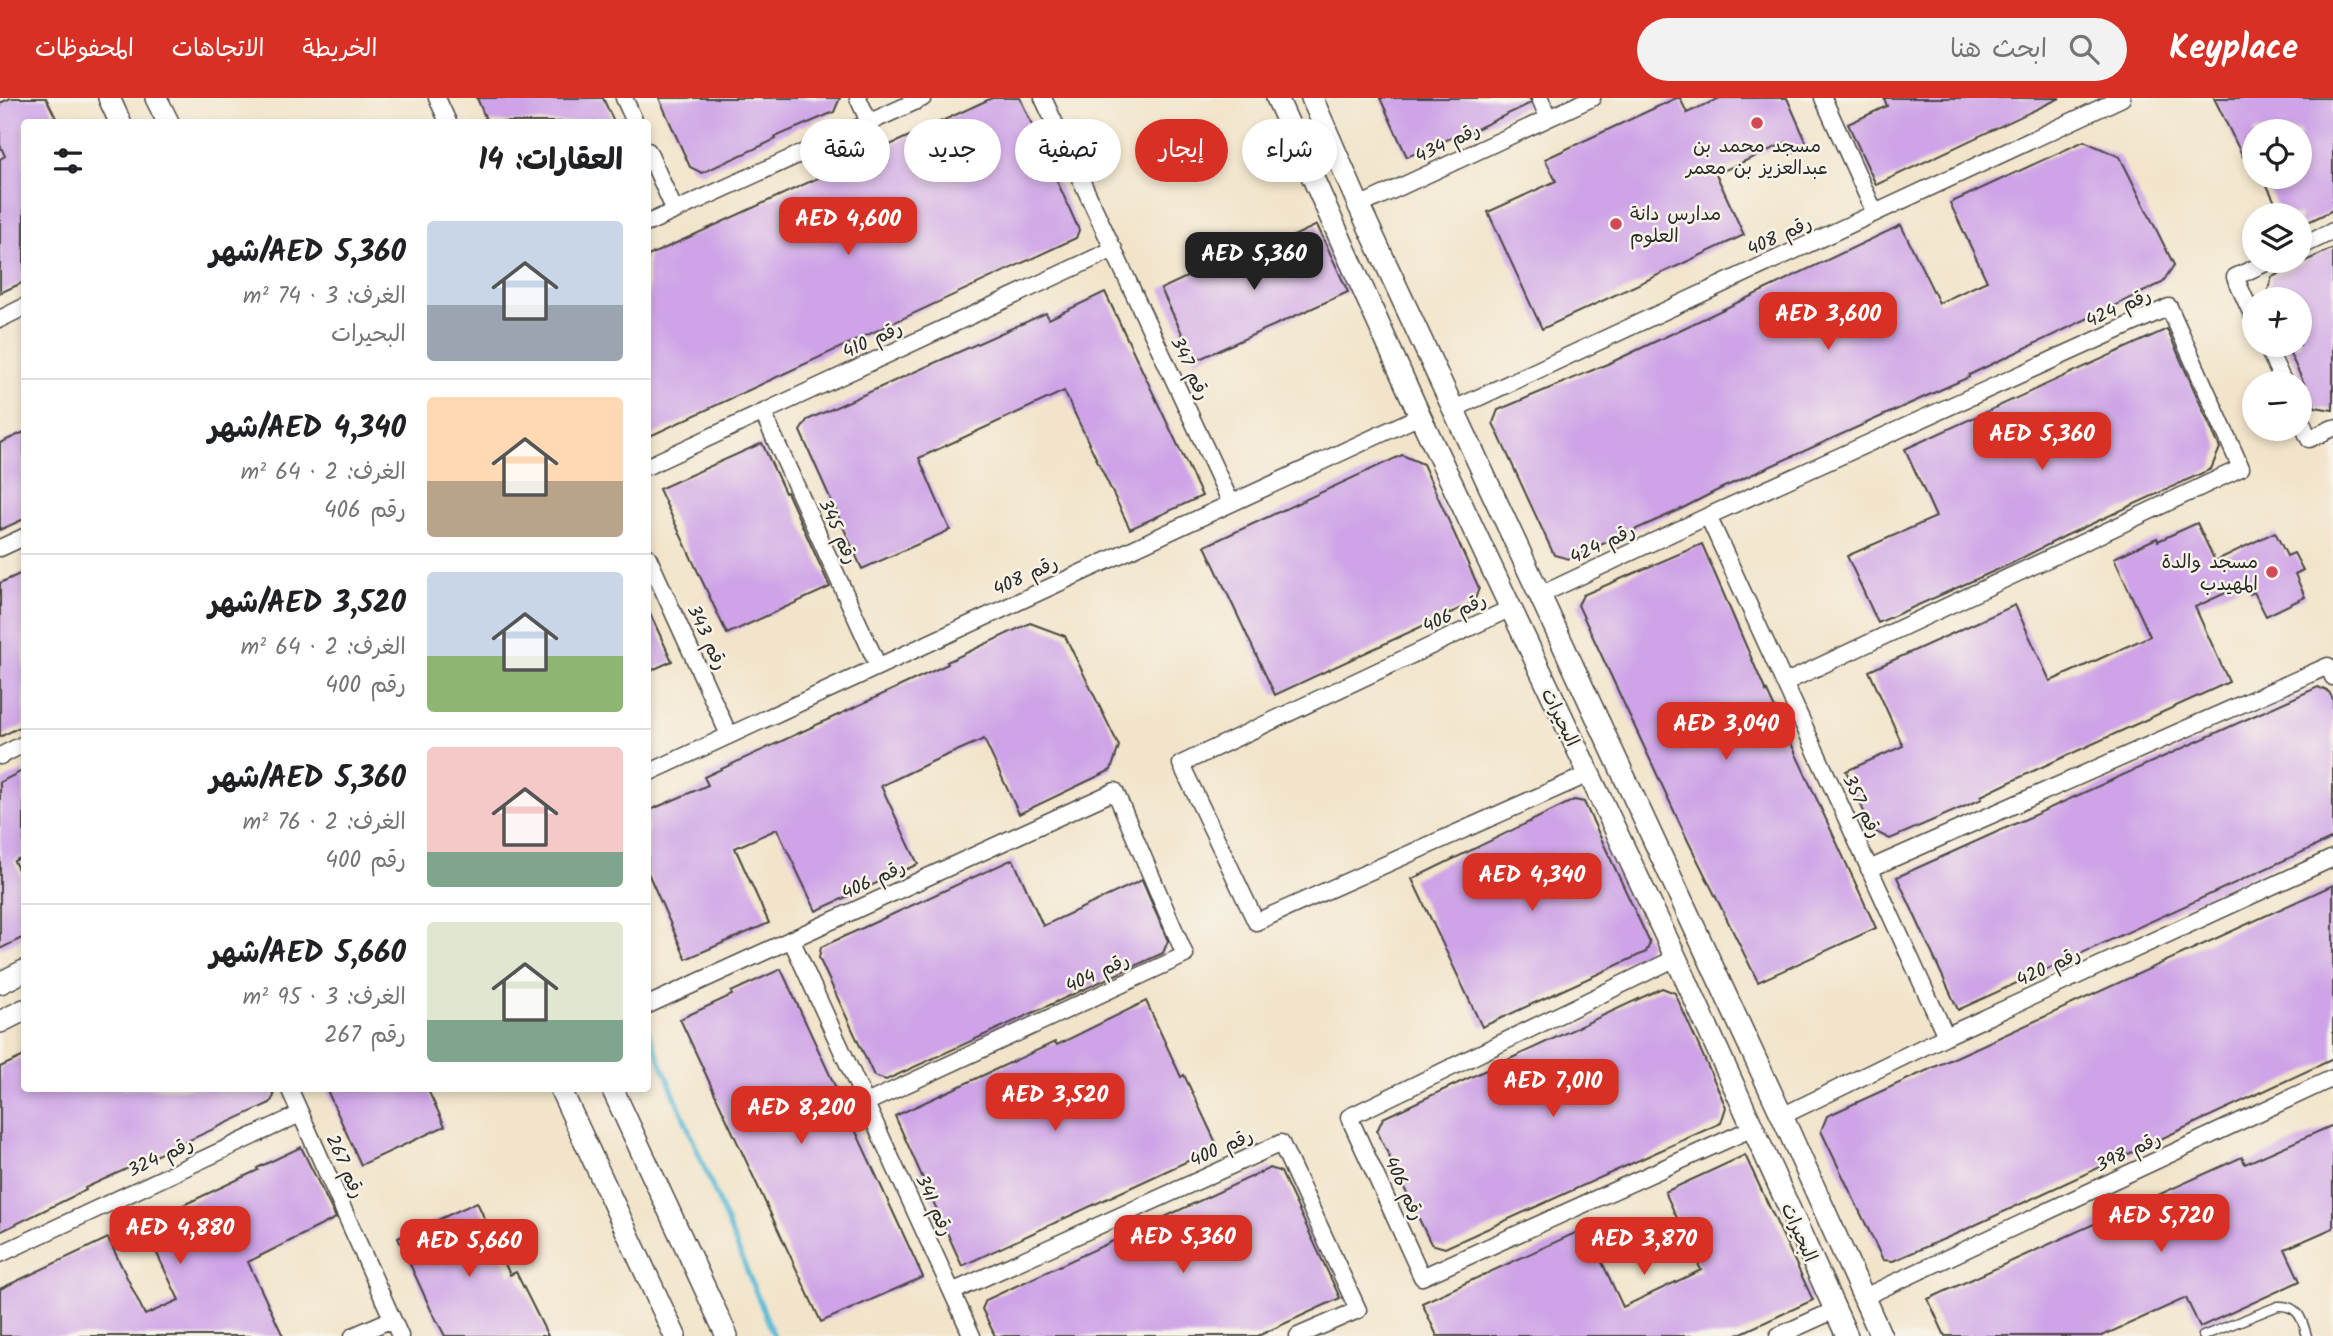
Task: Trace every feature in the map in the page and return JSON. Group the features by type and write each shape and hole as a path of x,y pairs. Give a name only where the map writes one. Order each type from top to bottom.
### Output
{"street":[{"path":"109,98 119,119"},
{"path":"156,98 166,119"},
{"path":"437,98 447,119"},
{"path":"624,98 634,119"},
{"path":"858,98 868,119"},
{"path":"876,119 923,98"},
{"name":"رقم 347","path":"1043,98 1231,503"},
{"name":"البحيرات","path":"1277,98 1420,416 1676,958 1847,1336"},
{"name":"البحيرات","path":"1312,98 1881,1336"},
{"path":"1540,98 1548,118"},
{"name":"رقم 434","path":"1358,203 1592,98"},
{"path":"1823,98 1875,213"},
{"name":"رقم 408","path":"1454,409 2122,98"},
{"path":"651,222 800,154"},
{"path":"651,158 675,211"},
{"path":"1328,212 1358,203"},
{"path":"2312,242 2333,232"},
{"name":"رقم 410","path":"651,465 1114,249"},
{"path":"2242,292 2235,277 2244,273"},
{"name":"رقم 424","path":"1540,595 2169,307 2241,468 1784,683"},
{"path":"0,318 21,308"},
{"name":"رقم 345","path":"763,413 878,667"},
{"name":"رقم 408","path":"651,772 1420,416"},
{"path":"2312,438 2333,428"},
{"name":"رقم 357","path":"1708,516 1946,1036"},
{"path":"0,548 21,538"},
{"name":"رقم 343","path":"651,564 729,735"},
{"name":"رقم 406","path":"1509,609 1181,764 1256,922 1589,774"},
{"path":"1869,869 2328,666 2333,677"},
{"path":"0,756 21,746"},
{"name":"رقم 406","path":"651,1004 1115,791"},
{"name":"رقم 404","path":"866,1102 1185,955 1115,791"},
{"name":"رقم 420","path":"1782,1116 1946,1036 2333,858"},
{"name":"رقم 341","path":"791,939 972,1336"},
{"name":"رقم 406","path":"1676,958 1349,1117 1405,1240 1422,1277 1754,1128"},
{"path":"0,983 21,972"},
{"path":"0,1022 21,1012"},
{"name":"رقم 398","path":"1864,1297 2333,1078"},
{"name":"رقم 267","path":"291,1092 400,1336"},
{"path":"562,1092 675,1336"},
{"path":"614,1092 727,1336"},
{"name":"رقم 324","path":"0,1254 300,1114"},
{"name":"رقم 400","path":"952,1292 1281,1143 1358,1310 1298,1336"},
{"path":"1778,1336 1835,1310"},
{"path":"353,1336 392,1319"}],"lane":[{"path":"2203,1336 2278,1306 2289,1305 2303,1322 2307,1336"}],"building":[{"path":"11,98 46,98 56,119 21,119 21,283 0,293 0,159 5,156 0,145 0,103"},
{"path":"477,98 603,98 613,119 486,119"},
{"path":"659,98 840,98 834,112 817,119 800,119 800,126 775,137 776,139 702,173 690,167"},
{"path":"992,98 1020,98 1029,119 1015,119 1015,182 1058,182 1079,230 1076,238 651,436 651,255 809,182 890,182 890,145 904,138 904,182 1001,182 1001,119 946,119"},
{"path":"1380,98 1530,98 1531,103 1466,134 1465,132 1407,157"},
{"name":"مدارس دانة العلوم","path":"1680,98 1687,113 1720,98 1787,98 1808,146 1792,153 1787,142 1716,174 1744,235 1542,329 1488,212 1556,181 1545,159"},
{"path":"1884,98 2060,98 1876,185 1848,124 1887,106"},
{"path":"2214,98 2333,98 2333,210 2312,220 2312,203 2275,203 2269,189 2312,189 2312,119 2242,119 2242,155"},
{"path":"2084,141 2120,157 2174,265 2162,283 1969,377 1722,488 1677,511 1569,559 1554,555 1493,423 1498,410 1612,362 1901,225 1939,303 1987,281 1950,203"},
{"path":"1317,225 1348,292 1195,361 1161,289 1240,252 1244,259"},
{"path":"2333,248 2333,410 2315,407 2312,401 2312,371 2298,371 2292,357 2312,357 2312,287 2269,287 2272,277 2280,273 2312,273 2312,258"},
{"path":"1105,292 1202,496 1130,529 1064,391 919,458 950,530 862,569 800,431 807,420 1046,313 1049,319"},
{"path":"2167,329 2220,448 2211,469 1878,623 1847,556 1936,517 1905,449"},
{"path":"21,433 21,520 0,530 0,443"},
{"path":"762,443 830,587 727,634 659,489"},
{"path":"1402,455 1423,464 1479,588 1474,602 1275,695 1205,546"},
{"path":"2197,523 2215,561 2275,532 2287,556 2294,553 2303,570 2295,574 2305,597 2266,616 2254,592 2250,594 2245,584 2195,607 2229,682 2031,772 1981,796 1982,799 1890,839 1872,830 1846,771 1903,746 1869,671 2015,605 2050,681 2053,680 2150,636 2114,558"},
{"path":"1702,544 1766,692 1876,928 1758,982 1688,841 1578,605 1583,595"},
{"path":"21,573 21,726 0,737 0,583"},
{"path":"651,616 672,661 651,671"},
{"path":"1030,623 1065,636 1119,746 1111,770 1019,814 984,739 931,762 881,786 918,864 816,911 777,829 735,848 769,923 686,959 651,880 651,810 708,785 704,777 948,664 947,662"},
{"path":"2318,687 2329,692 2333,699 2333,838 1958,1010 1897,877"},
{"path":"21,772 21,858 14,861 21,876 21,938 0,949 0,782"},
{"path":"1574,800 1584,802 1650,943 1646,952 1482,1027 1412,879"},
{"path":"1013,859 1043,926 1142,880 1168,941 1163,953 886,1080 874,1076 819,958 821,947"},
{"path":"2333,885 2333,1059 1958,1233 1893,1261 1883,1260 1821,1131 1827,1116"},
{"path":"781,969 923,1277 821,1322 680,1019"},
{"path":"1662,988 1675,993 1726,1107 1721,1123 1445,1248 1431,1244 1377,1131 1383,1118"},
{"path":"1146,1001 1181,1077 1184,1075 1218,1147 962,1266 895,1116 1055,1042 1057,1045"},
{"path":"21,1057 21,1092 272,1092 274,1096 270,1103 85,1188 86,1190 0,1232 0,1067"},
{"path":"328,1092 429,1092 445,1126 361,1165"},
{"path":"2333,1125 2333,1228 2285,1249 2300,1281 2200,1327 2186,1298 2102,1336 1945,1336 1928,1299 2242,1157 2245,1164"},
{"path":"301,1147 336,1218 248,1262 283,1336 0,1336 0,1289 108,1238 145,1315 179,1300 143,1224"},
{"path":"1745,1155 1813,1300 1735,1336 1437,1336 1422,1303 1586,1228 1623,1307 1701,1270 1665,1192"},
{"path":"1270,1168 1281,1172 1340,1298 1258,1336 995,1336 982,1309 986,1300"},
{"path":"477,1202 510,1275 516,1272 548,1336 445,1336 431,1310 398,1238"}],"waterway":[{"path":"651,1038 774,1336"}],"place":[{"name":"مسجد محمد بن عبدالعزيز بن معمر","path":"1757,123"},
{"name":"مدارس دانة العلوم","path":"1616,224"},
{"name":"مسجد والدة المهيدب","path":"2272,572"}]}
